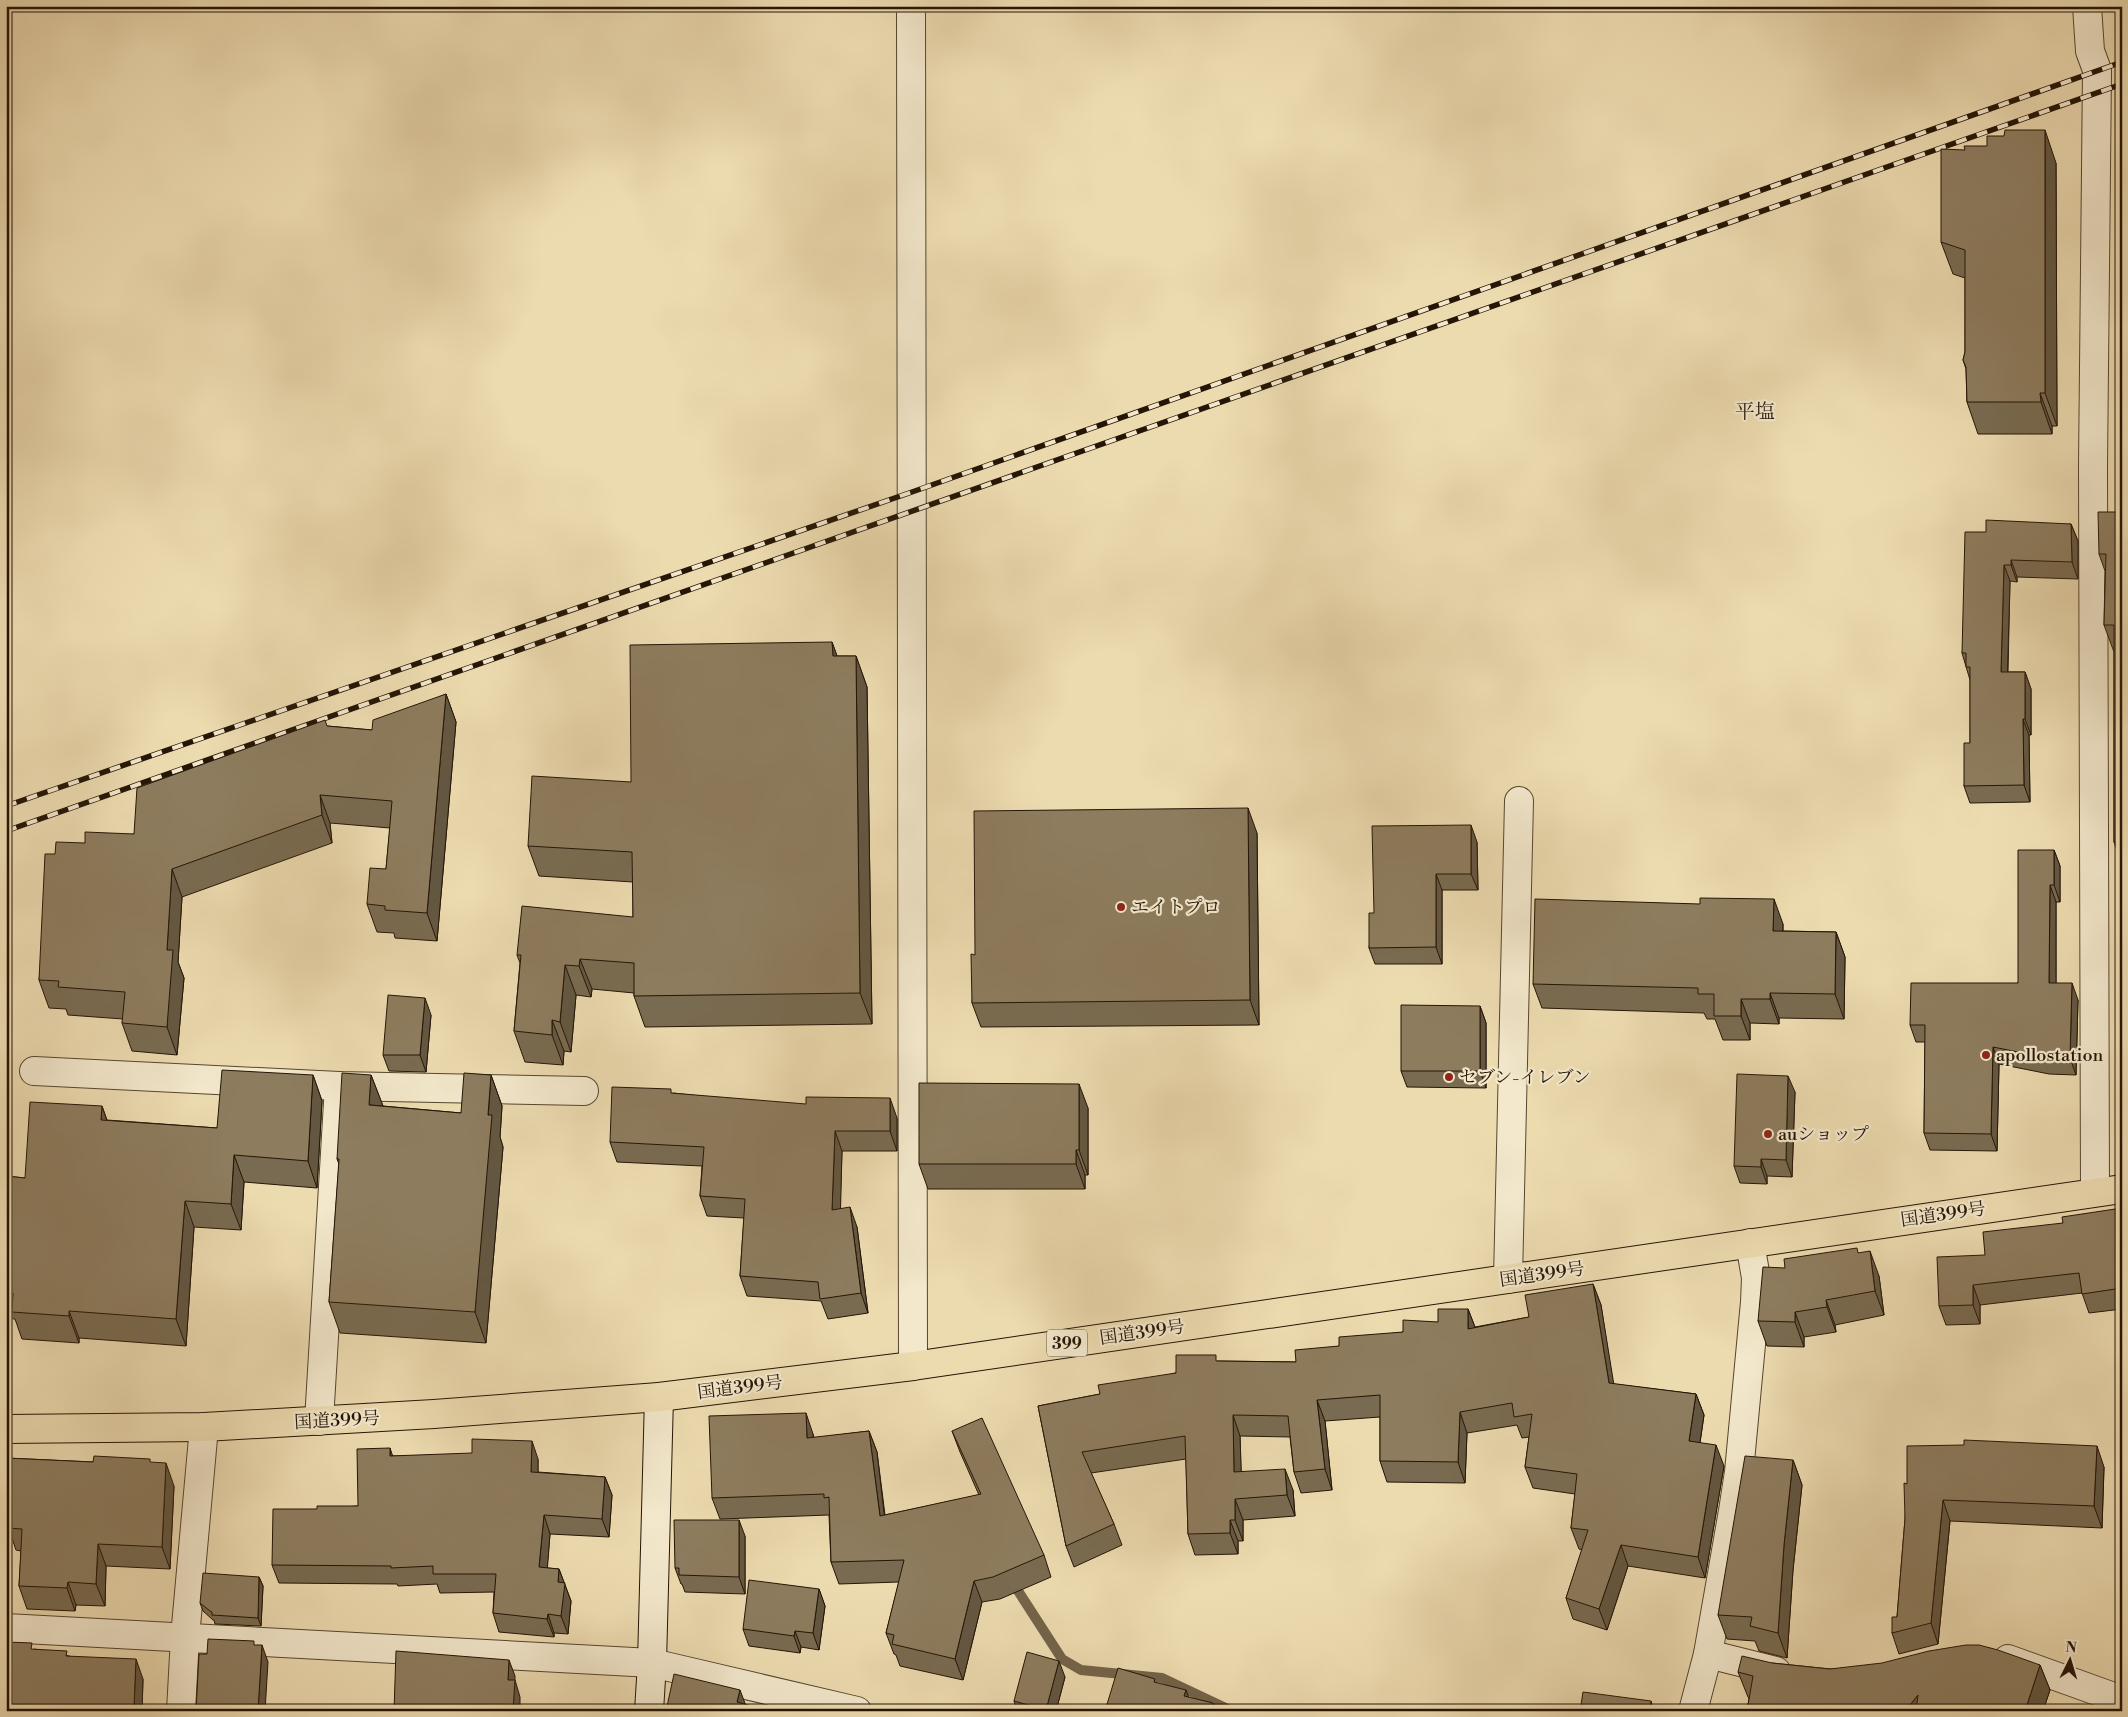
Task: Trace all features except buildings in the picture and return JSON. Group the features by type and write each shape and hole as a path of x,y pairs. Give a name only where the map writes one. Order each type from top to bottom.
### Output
{"highway":[{"name":"国道399号","path":"6,1429 204,1427 434,1414 658,1397 913,1366 2122,1189"}],"street":[{"path":"911,6 913,1366"},
{"path":"2087,6 2090,51 2097,70 2093,467 2095,1192"},
{"path":"2094,527 2122,527"},
{"path":"1508,1279 1519,801"},
{"path":"34,1071 339,1086 584,1091"},
{"path":"319,1421 339,1086"},
{"path":"1693,1711 1708,1654 1739,1472 1755,1302 1756,1278 1750,1243"},
{"path":"649,1711 652,1663 658,1397"},
{"path":"181,1711 185,1637 204,1427"},
{"path":"6,1628 652,1663 856,1711"},
{"path":"1708,1654 1784,1673 1801,1675"},
{"path":"1982,1655 1998,1655 2122,1700"}],"waterway":[{"path":"1011,1580 1062,1659 1081,1670 1162,1678 1232,1711"}],"railway":[{"path":"6,806 912,492 2122,62"},
{"path":"6,831 2122,84"}],"place":[{"name":"エイトプロ","path":"1121,907"},
{"name":"apollostation","path":"1986,1055"},
{"name":"セブン-イレブン","path":"1449,1077"},
{"name":"auショップ","path":"1768,1134"}],"district":[{"name":"平塩","path":"1755,411"}]}
